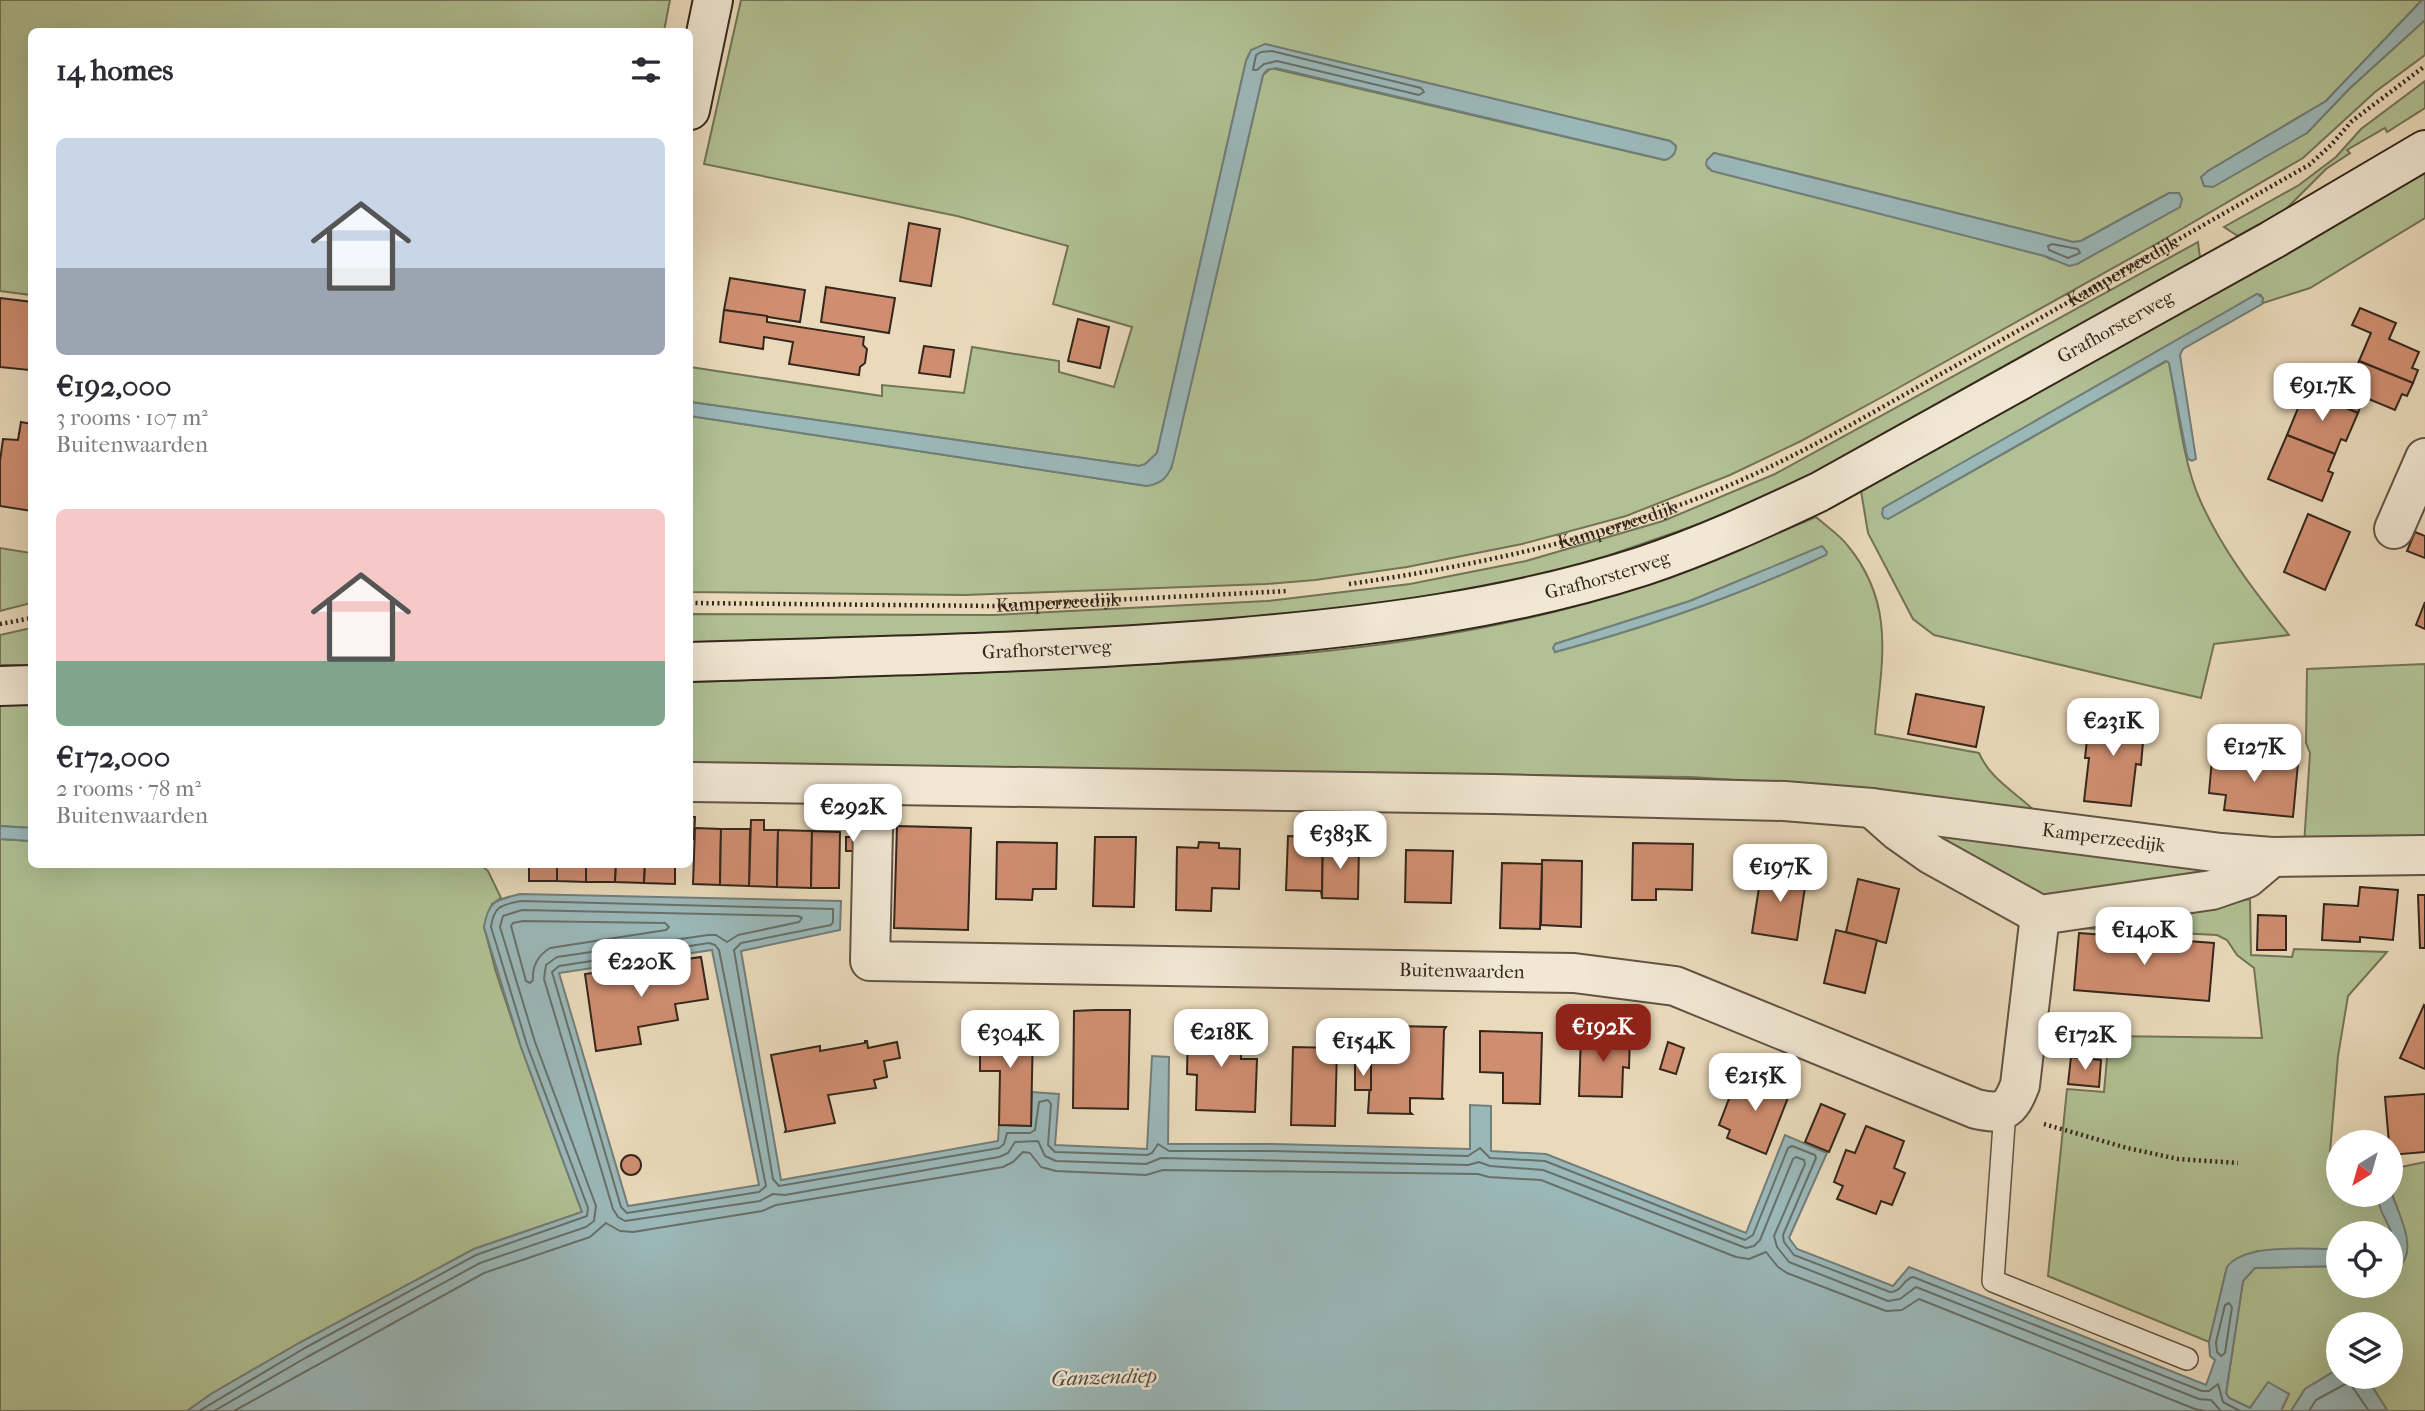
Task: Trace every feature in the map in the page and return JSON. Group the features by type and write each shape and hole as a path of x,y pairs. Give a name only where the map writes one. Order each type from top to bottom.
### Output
{"street":[{"path":"693,96 713,0"},
{"name":"Grafhorsterweg","path":"693,662 1049,650 1163,644 1328,630 1475,608 1548,592 1643,566 1766,517 1849,476 2272,240 2425,150"},
{"path":"2394,529 2425,458"},
{"path":"0,686 28,685"},
{"name":"Kamperzeedijk","path":"693,782 1673,797 1872,808 2221,853 2272,857 2425,855"},
{"name":"Buitenwaarden","path":"874,785 870,961 1574,973 1599,976 1675,986 1976,1109 1992,1113 2005,1110"},
{"path":"1872,808 1932,855 2040,915 2212,890 2247,878 2272,857"},
{"path":"2005,1110 2014,1102 2020,1086 2040,915"}],"lane":[{"path":"2005,1110 1993,1281 2187,1359"}],"path":[{"name":"Kamperzeedijk","path":"1339,585 1454,568 1591,534 1701,497 1771,466 2061,307 2309,165 2352,121 2425,66"},
{"name":"Kamperzeedijk","path":"693,603 994,606 1292,590"},
{"path":"0,624 28,619"},
{"path":"2005,1110 2127,1148 2178,1159 2238,1163"}],"green space":[{"path":"0,0 670,0 665,28 28,28 28,295 0,291"},
{"path":"741,0 2422,0 2326,101 2202,177 2307,133 2349,89 2425,20 2425,55 2375,92 2303,158 2156,244 1801,441 1730,475 1626,516 1522,544 1407,567 1266,584 965,595 693,592 693,416 1147,486 1171,469 1263,75 1271,68 1664,160 1676,146 1670,141 1265,44 1249,54 1246,61 1157,453 1145,465 693,402 693,367 882,396 882,385 964,393 972,347 1059,361 1059,372 1114,387 1132,327 1053,304 1068,246 957,216 704,164","holes":["1714,153 2073,242 2081,241 2169,193 2179,207 2077,264 1708,168 1707,160"]},
{"path":"2425,81 2425,108 2387,132 2385,128 2347,150 2350,153 2326,169 2284,211 2238,236 2224,227 2299,185 2336,157 2361,129"},
{"path":"2425,173 2425,218 2310,288 2263,303 2261,295 2257,294 1888,519 2167,361 2185,451 2200,500 2229,553 2289,635 2214,644 2201,698 1934,635 1913,619 1868,533 1861,491"},
{"path":"2198,242 2200,258 1814,475 1705,522 1554,572 1453,594 1384,605 1154,626 693,646 693,614 994,615 1267,601 1410,584 1526,561 1663,521 1775,474"},
{"path":"1816,517 1837,534 1863,568 1874,591 1880,613 1882,660 1875,734 1979,753 1991,772 2040,816 1870,789 1691,777 693,767 693,682 1168,664 1358,647 1483,628 1545,614 1614,595 1682,571","holes":["1825,555 1692,610 1555,652 1555,644 1690,601 1755,574"]},
{"path":"0,548 28,553 28,604 0,611"},
{"path":"28,629 28,665 0,665 0,635"},
{"path":"2425,664 2425,847 2304,845 2310,753 2306,743 2307,669"},
{"path":"28,702 28,828 0,826 0,704"},
{"path":"1920,829 2226,870 2047,901"},
{"path":"0,839 28,841 28,868 484,868 488,871 501,898 492,904 484,927 496,972 582,1212 474,1249 299,1343 187,1411 0,1411"},
{"path":"2250,899 2251,955 2292,957 2294,949 2387,952 2348,996 2338,1056 2332,1130 2326,1130 2326,1208 2380,1208 2386,1221 2326,1221 2326,1249 2257,1251 2227,1267 2209,1342 2048,1276 2067,1089 2104,1092 2109,1036 2262,1038 2254,968 2237,955 2227,940 2217,935 2079,928 2183,913"},
{"path":"2425,1162 2425,1411 2386,1411 2374,1389 2403,1389 2403,1312 2326,1312 2326,1376 2305,1389 2291,1411 2281,1411 2289,1394 2268,1383 2250,1408 2229,1398 2226,1393 2243,1281 2255,1268 2326,1266 2326,1298 2403,1298 2403,1258 2407,1253 2403,1221 2397,1208 2403,1208 2403,1167"}],"water":[{"path":"2422,0 2425,0 2425,20 2349,89 2307,133 2213,187 2204,186 2201,177 2208,171 2326,101"},
{"path":"1265,44 1670,141 1676,146 1675,151 1672,157 1665,160 1276,68 1267,70 1263,75 1173,462 1164,478 1152,485 693,416 693,402 1139,466 1145,464 1157,453 1246,61 1251,50"},
{"path":"1714,153 2073,242 2081,241 2169,193 2179,193 2182,199 2180,207 2069,266 2045,256 1712,171 1706,165"},
{"path":"2257,294 2263,298 2262,304 2183,349 2180,355 2196,459 2188,459 2169,363 2166,361 1888,519 1884,518 1883,508"},
{"path":"1822,546 1827,552 1826,555 1726,597 1590,642 1555,652 1553,648 1555,644 1690,601"},
{"path":"0,826 28,828 28,841 0,839"},
{"name":"Ganzendiep","path":"520,894 841,901 840,930 741,951 781,1180 998,1141 999,1125 1031,1126 1032,1092 1059,1094 1055,1145 1147,1149 1152,1056 1169,1057 1168,1144 1470,1149 1470,1105 1491,1106 1491,1151 1546,1154 1746,1233 1785,1135 1827,1153 1789,1238 1797,1249 1893,1286 1909,1267 2206,1385 2215,1360 2210,1356 2209,1342 2227,1267 2248,1254 2278,1249 2326,1249 2326,1266 2255,1268 2243,1281 2226,1393 2229,1398 2250,1408 2268,1382 2289,1394 2281,1411 187,1411 299,1343 474,1249 582,1212 521,1047 484,927 488,912 499,900","holes":["712,950 759,1185 628,1206 559,973"]},
{"path":"2380,1208 2397,1208 2402,1221 2386,1221"},
{"path":"2403,1225 2407,1238 2403,1262"},
{"path":"2326,1376 2326,1389 2374,1389 2387,1410 2291,1411 2305,1389"}],"building":[{"path":"909,223 940,229 931,286 900,281"},
{"path":"730,278 805,290 800,322 724,310"},
{"path":"826,287 895,298 889,333 821,322"},
{"path":"0,298 28,302 28,370 0,367"},
{"path":"2360,308 2396,323 2389,339 2419,352 2412,368 2418,370 2413,383 2359,361 2371,333 2352,325"},
{"path":"724,310 767,316 767,322 864,337 863,345 867,349 865,363 860,367 859,375 789,364 793,342 764,337 763,349 720,342"},
{"path":"1078,319 1109,327 1100,368 1068,361"},
{"path":"924,346 954,350 950,377 919,373"},
{"path":"2359,361 2413,383 2407,396 2402,394 2395,410 2364,397 2358,413 2322,398 2329,381 2347,389"},
{"path":"2305,391 2358,413 2346,441 2341,439 2335,454 2287,435"},
{"path":"21,422 28,423 28,510 0,506 3,439 18,440"},
{"path":"2287,435 2335,454 2328,471 2333,473 2322,501 2268,479"},
{"path":"2308,514 2350,532 2325,590 2284,572"},
{"path":"2415,532 2425,536 2425,558 2407,551"},
{"path":"2425,602 2425,629 2416,625"},
{"path":"1916,694 1984,707 1976,747 1908,734"},
{"path":"2090,712 2145,719 2141,765 2136,764 2131,806 2084,801"},
{"path":"2213,747 2232,749 2231,757 2298,763 2293,817 2224,810 2226,795 2209,793"},
{"path":"693,817 695,817 694,839"},
{"path":"751,820 764,820 764,830 778,830 777,887 749,886"},
{"path":"897,826 971,828 968,930 894,928"},
{"path":"695,828 721,829 720,885 693,884"},
{"path":"721,829 750,829 749,886 720,885"},
{"path":"778,830 812,831 811,888 777,887"},
{"path":"812,831 840,832 839,888 811,888"},
{"path":"1288,836 1323,837 1322,898 1321,891 1286,890"},
{"path":"846,837 860,837 860,851 846,851"},
{"path":"1095,837 1136,837 1134,907 1093,906"},
{"path":"1323,837 1324,844 1359,845 1358,899 1322,898"},
{"path":"997,842 1057,843 1056,889 1033,889 1032,900 996,899"},
{"path":"1199,842 1219,843 1219,848 1240,849 1239,889 1212,888 1211,911 1176,910 1177,847 1198,848"},
{"path":"1633,843 1693,844 1692,890 1656,889 1656,900 1632,900"},
{"path":"1406,850 1453,851 1451,903 1405,902"},
{"path":"1542,860 1582,861 1581,927 1541,925"},
{"path":"1502,863 1542,864 1540,929 1500,928"},
{"path":"529,868 557,868 557,881 529,881"},
{"path":"557,868 586,868 586,882 557,881"},
{"path":"586,868 616,868 615,882 586,882"},
{"path":"616,868 645,868 644,883 615,882"},
{"path":"645,868 675,868 675,884 644,883"},
{"path":"1762,868 1807,874 1797,940 1752,933"},
{"path":"1858,879 1899,889 1886,943 1846,932"},
{"path":"2360,887 2398,890 2393,940 2360,937 2360,942 2322,940 2324,904 2358,906"},
{"path":"2418,895 2425,895 2425,948 2420,948"},
{"path":"2258,915 2286,916 2286,950 2257,950"},
{"path":"1836,930 1877,940 1865,993 1824,983"},
{"path":"2079,933 2214,943 2209,1001 2074,990"},
{"path":"701,957 708,999 675,1004 678,1020 638,1027 641,1044 596,1051 585,974"},
{"path":"2425,1006 2425,1069 2400,1058"},
{"path":"1130,1010 1128,1109 1073,1108 1074,1011"},
{"path":"1188,1024 1242,1026 1241,1059 1257,1059 1255,1112 1196,1110 1197,1075 1187,1074"},
{"path":"980,1026 1033,1028 1031,1126 999,1125 1000,1071 980,1071"},
{"path":"1390,1026 1446,1027 1444,1099 1410,1098 1412,1114 1368,1113 1369,1060 1392,1060"},
{"path":"1480,1031 1542,1033 1540,1104 1503,1103 1503,1073 1480,1072"},
{"path":"1581,1034 1630,1034 1629,1068 1623,1067 1622,1097 1579,1096"},
{"path":"865,1041 868,1048 897,1042 900,1058 884,1061 887,1077 874,1080 876,1088 828,1095 835,1123 785,1132 771,1055 820,1046 820,1051"},
{"path":"1668,1042 1684,1048 1676,1074 1660,1069"},
{"path":"1293,1047 1337,1048 1335,1126 1291,1125"},
{"path":"2071,1057 2101,1060 2099,1087 2068,1084"},
{"path":"1355,1065 1371,1065 1371,1090 1355,1090"},
{"path":"1752,1074 1791,1090 1766,1154 1727,1138 1730,1130 1719,1125 1735,1083 1747,1087"},
{"path":"2425,1094 2425,1152 2403,1154 2403,1130 2388,1130 2385,1097"},
{"path":"1821,1104 1845,1114 1829,1152 1805,1142"},
{"path":"1866,1126 1904,1141 1894,1168 1905,1173 1892,1205 1881,1201 1876,1214 1837,1199 1843,1186 1834,1182 1846,1150 1855,1153"},
{"path":"631,1155 638,1158 641,1165 638,1172 631,1175 624,1172 621,1165 624,1158"}]}
